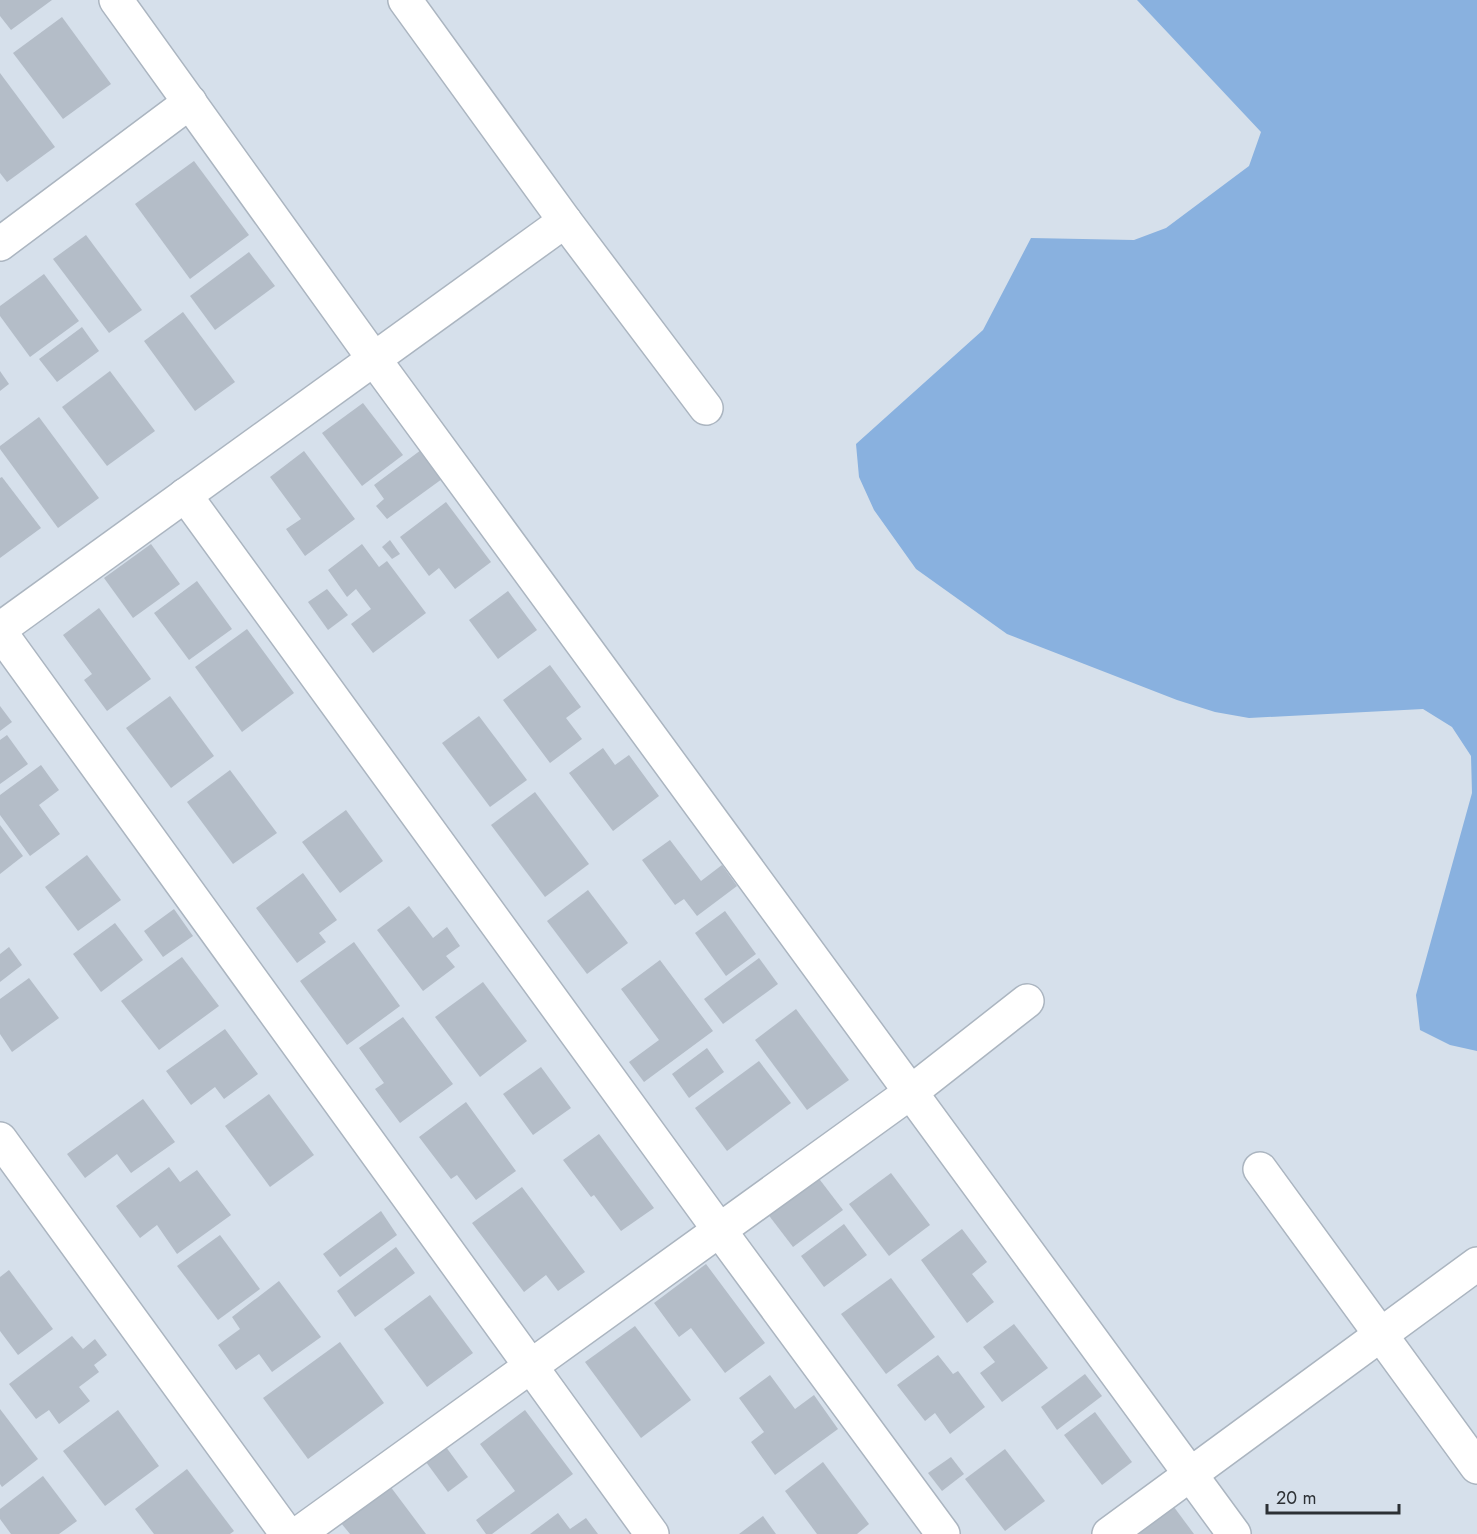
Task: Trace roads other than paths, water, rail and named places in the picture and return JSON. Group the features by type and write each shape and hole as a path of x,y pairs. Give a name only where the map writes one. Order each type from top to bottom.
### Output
{"street":[{"path":"116,0 374,359 1234,1534"},
{"path":"405,0 565,221 706,408"},
{"path":"0,244 190,102"},
{"path":"565,221 0,630 652,1534"},
{"path":"185,495 943,1534"},
{"path":"298,1534 911,1092 1027,1001"},
{"path":"0,1139 287,1534"},
{"path":"1260,1169 1477,1467"},
{"path":"1109,1534 1477,1264"}]}
